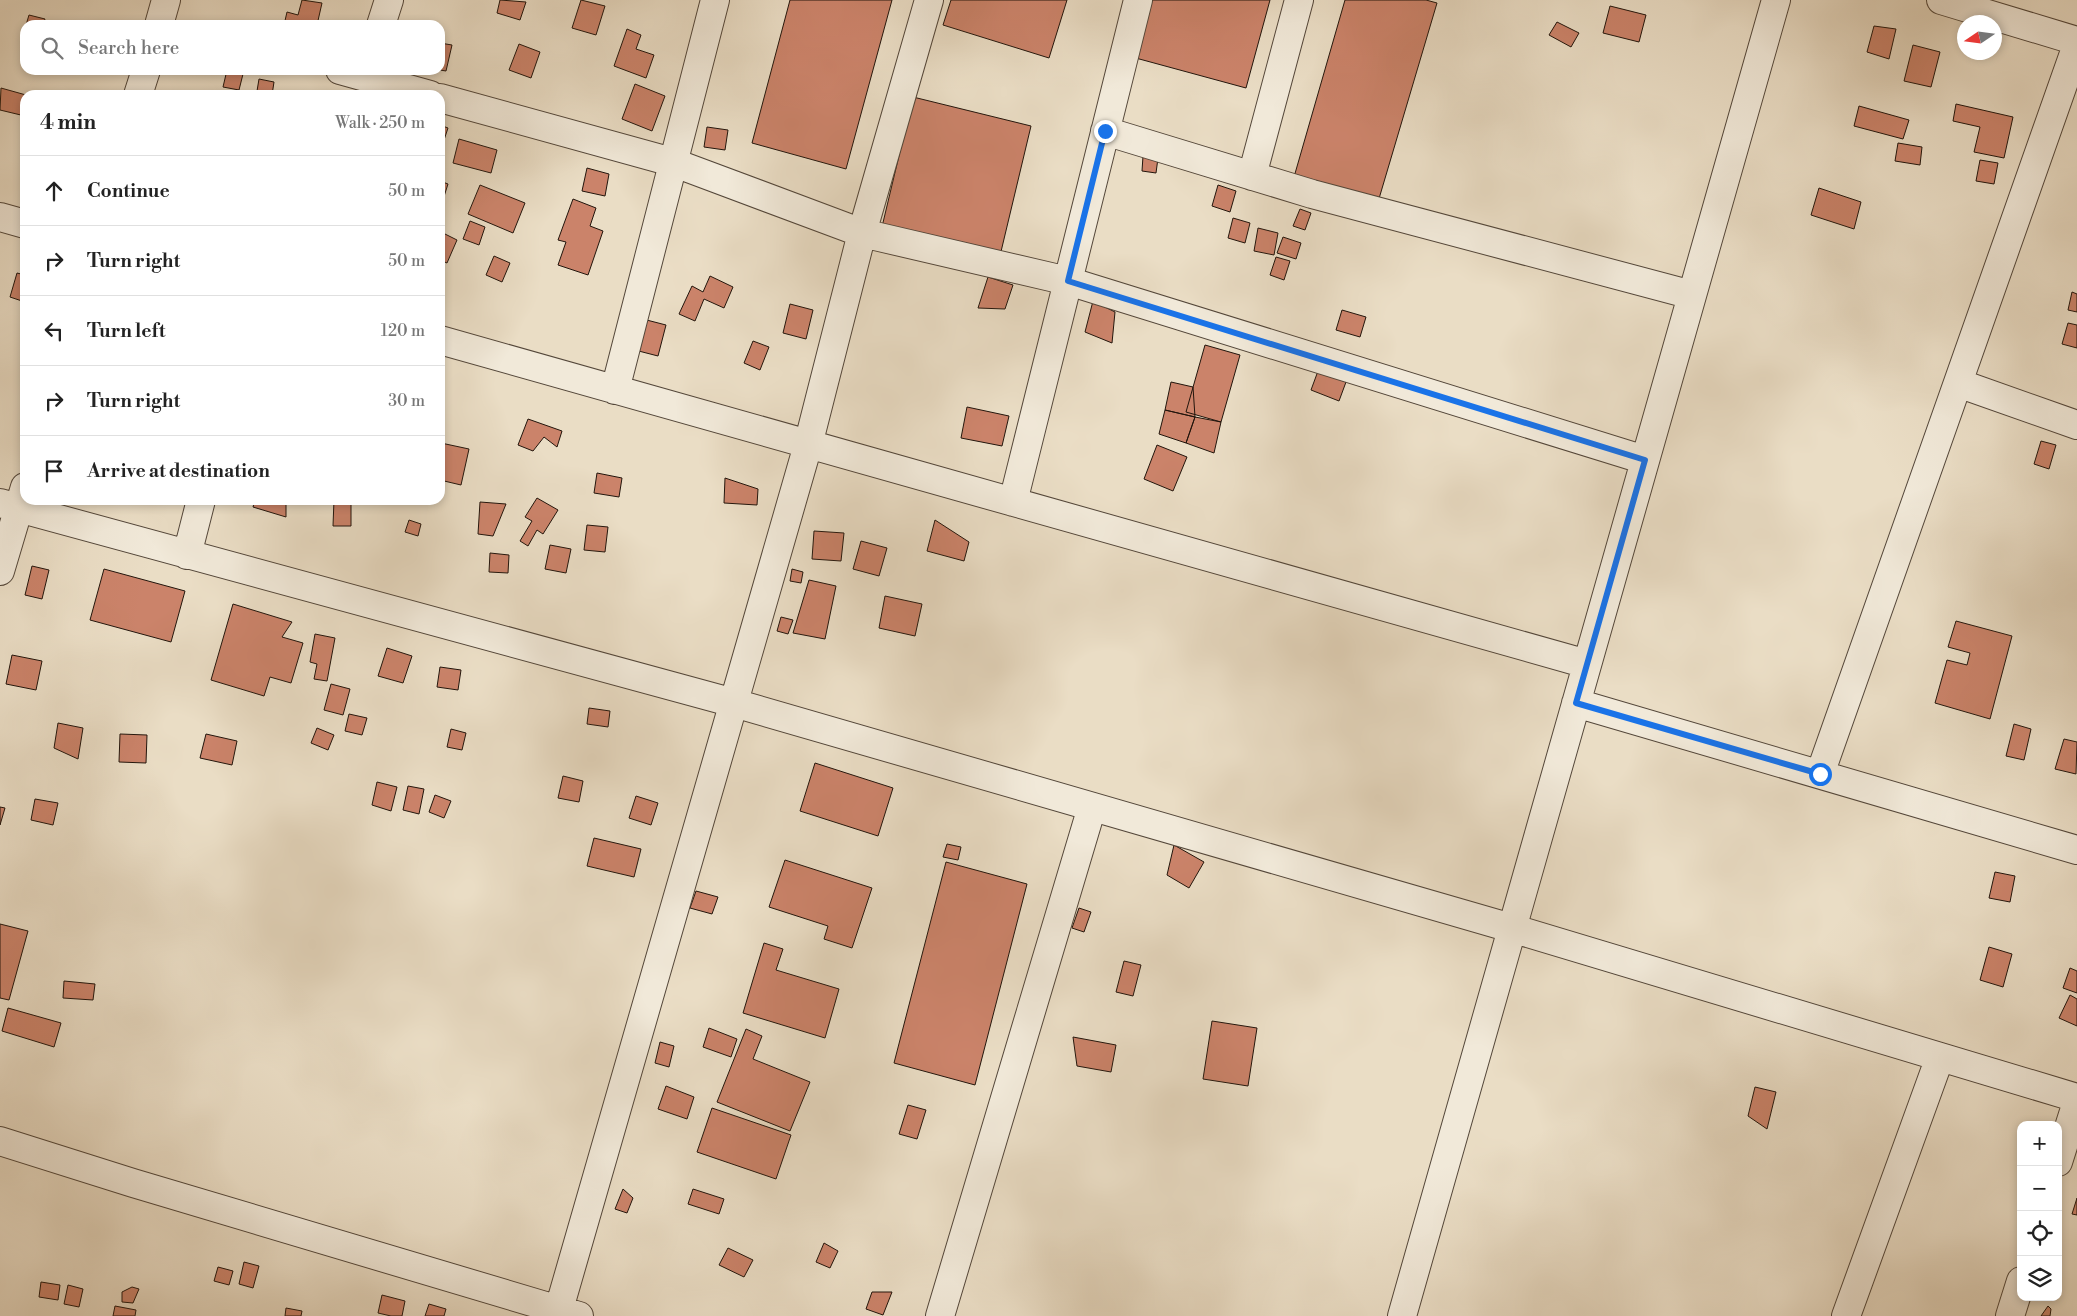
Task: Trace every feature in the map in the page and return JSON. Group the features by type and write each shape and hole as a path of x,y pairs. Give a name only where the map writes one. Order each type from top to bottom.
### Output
{"street":[{"path":"383,20 389,0"},
{"path":"615,390 715,0"},
{"path":"0,1141 565,1314 734,703 808,445 862,233 928,0"},
{"path":"1013,502 1138,0"},
{"path":"1252,176 1299,0"},
{"path":"1402,1316 1776,0"},
{"path":"1941,0 2077,41"},
{"path":"1820,774 2077,45"},
{"path":"140,90 144,75"},
{"path":"357,78 409,90"},
{"path":"445,99 672,162 862,233 1068,281 1645,460"},
{"path":"1105,131 1312,194 1692,295"},
{"path":"0,217 20,223"},
{"path":"445,341 1587,664"},
{"path":"1958,383 2077,425"},
{"path":"0,571 15,500"},
{"path":"31,505 187,555 734,703 1512,928 2077,1098"},
{"path":"187,555 200,505"},
{"path":"1576,703 2077,850"},
{"path":"940,1316 1092,807"},
{"path":"1846,1316 1940,1057"},
{"path":"2062,1149 2077,1102"},
{"path":"2010,1316 2017,1294"}],"building":[{"path":"302,0 322,3 318,20 285,20 287,12 298,15"},
{"path":"500,0 526,2 520,20 497,13"},
{"path":"581,0 605,6 596,35 572,28"},
{"path":"790,0 892,0 846,169 752,143"},
{"path":"951,0 1067,0 1049,58 943,25"},
{"path":"1148,0 1270,0 1246,88 1132,57"},
{"path":"1345,0 1426,0 1437,3 1378,202 1294,177"},
{"path":"1610,6 1646,15 1639,42 1603,33"},
{"path":"29,15 45,19 45,20 28,20"},
{"path":"1557,22 1579,33 1571,47 1549,35"},
{"path":"1874,26 1896,29 1889,59 1867,52"},
{"path":"627,29 641,35 636,49 654,55 646,78 614,66"},
{"path":"445,44 452,45 445,71"},
{"path":"519,44 540,52 531,78 509,70"},
{"path":"1913,45 1940,52 1931,87 1904,81"},
{"path":"226,75 243,75 239,90 223,87"},
{"path":"259,79 274,82 273,90 257,90"},
{"path":"635,84 665,96 652,131 622,119"},
{"path":"1,88 20,93 20,115 0,110"},
{"path":"913,97 1031,126 999,260 881,231"},
{"path":"1956,104 2013,117 2004,158 1974,152 1980,127 1953,121"},
{"path":"1859,106 1909,120 1903,139 1854,126"},
{"path":"707,127 728,130 725,150 704,147"},
{"path":"459,139 497,150 491,173 453,163"},
{"path":"1898,143 1922,147 1920,165 1895,161"},
{"path":"1143,156 1158,158 1156,173 1142,171"},
{"path":"1980,160 1998,163 1994,184 1976,181"},
{"path":"587,168 609,174 605,196 582,191"},
{"path":"445,183 448,184 445,193"},
{"path":"480,185 525,203 513,233 468,214"},
{"path":"1218,185 1236,191 1230,212 1212,206"},
{"path":"1819,188 1861,202 1854,229 1811,215"},
{"path":"573,199 596,208 590,226 603,231 588,275 558,265 566,242 558,240"},
{"path":"1300,209 1311,213 1305,230 1293,226"},
{"path":"1233,218 1250,223 1245,243 1228,238"},
{"path":"470,221 485,227 479,245 463,239"},
{"path":"1258,228 1278,233 1274,255 1254,251"},
{"path":"445,234 457,240 447,263 445,262"},
{"path":"1283,237 1301,243 1296,259 1277,253"},
{"path":"494,256 510,263 502,282 486,275"},
{"path":"1276,257 1290,261 1284,280 1270,275"},
{"path":"17,273 20,274 20,300 10,297"},
{"path":"710,276 733,287 724,308 704,299 695,321 679,314 692,286 703,292"},
{"path":"988,277 1013,285 1005,309 978,308"},
{"path":"2072,292 2077,294 2077,312 2068,310"},
{"path":"1093,301 1115,312 1112,343 1085,332"},
{"path":"790,304 813,310 806,339 783,333"},
{"path":"1342,310 1366,317 1360,337 1336,330"},
{"path":"635,317 666,325 658,356 627,348"},
{"path":"2068,323 2077,325 2077,348 2062,344"},
{"path":"753,341 769,347 760,370 744,363"},
{"path":"1205,345 1240,355 1221,422 1186,412"},
{"path":"1318,371 1346,382 1339,401 1311,390"},
{"path":"1171,382 1193,387 1195,417 1165,410"},
{"path":"967,407 1009,416 1002,446 961,438"},
{"path":"1165,410 1195,417 1186,443 1159,434"},
{"path":"1195,417 1221,422 1214,453 1186,443"},
{"path":"528,419 562,431 557,447 544,437 533,451 518,445"},
{"path":"2041,441 2056,445 2049,469 2034,464"},
{"path":"445,444 469,449 461,485 445,481"},
{"path":"1157,445 1187,457 1173,491 1144,479"},
{"path":"597,473 622,478 619,497 594,493"},
{"path":"725,478 758,489 757,505 724,503"},
{"path":"537,498 558,510 543,534 537,530 528,546 520,541 532,521 525,517"},
{"path":"480,502 506,504 493,536 478,534"},
{"path":"254,505 286,505 286,517 253,507"},
{"path":"334,505 351,505 351,526 333,526"},
{"path":"409,520 421,524 418,536 405,532"},
{"path":"935,520 969,542 964,561 927,551"},
{"path":"587,525 608,527 605,552 584,550"},
{"path":"814,531 844,533 841,561 812,559"},
{"path":"861,541 887,548 879,576 853,569"},
{"path":"550,545 571,549 566,573 545,569"},
{"path":"490,553 509,555 508,573 489,572"},
{"path":"32,566 49,570 42,599 25,595"},
{"path":"104,569 185,591 171,642 90,620"},
{"path":"792,569 803,572 801,583 790,581"},
{"path":"809,580 836,586 825,639 793,633"},
{"path":"885,596 922,604 915,636 879,628"},
{"path":"233,604 292,622 282,637 303,643 291,683 270,677 264,696 211,680"},
{"path":"781,617 793,620 788,634 777,631"},
{"path":"1956,621 2012,636 1990,719 1935,703 1947,660 1967,665 1970,653 1948,647"},
{"path":"315,634 335,638 327,681 314,679 317,664 310,662"},
{"path":"387,648 412,656 403,683 378,676"},
{"path":"12,655 42,661 36,690 6,684"},
{"path":"440,667 461,670 458,690 437,687"},
{"path":"331,684 350,689 343,715 324,710"},
{"path":"589,708 610,711 608,727 587,724"},
{"path":"349,714 367,718 362,735 345,731"},
{"path":"58,723 83,728 78,759 54,748"},
{"path":"2014,724 2031,729 2024,760 2006,756"},
{"path":"317,728 334,735 328,750 311,743"},
{"path":"451,729 466,733 462,750 447,747"},
{"path":"120,734 147,735 146,763 119,762"},
{"path":"206,734 237,741 232,765 200,758"},
{"path":"2064,739 2077,742 2076,774 2055,769"},
{"path":"815,763 893,788 878,836 800,811"},
{"path":"563,776 583,781 579,802 558,798"},
{"path":"377,782 397,787 391,811 372,805"},
{"path":"408,786 424,789 419,814 403,810"},
{"path":"435,795 451,801 444,818 429,812"},
{"path":"636,796 658,803 651,825 629,818"},
{"path":"35,799 58,803 53,825 31,820"},
{"path":"0,807 5,808 0,825"},
{"path":"594,838 641,849 634,877 587,866"},
{"path":"947,844 961,847 958,860 943,857"},
{"path":"1174,845 1204,862 1189,888 1167,875"},
{"path":"785,860 872,888 852,948 824,939 828,926 769,907"},
{"path":"946,862 1027,884 975,1085 894,1063"},
{"path":"1995,872 2015,876 2010,902 1989,898"},
{"path":"696,891 718,897 712,914 690,908"},
{"path":"1079,908 1091,912 1084,932 1072,928"},
{"path":"0,924 28,931 9,1000 0,998"},
{"path":"764,943 783,949 776,970 839,989 825,1038 743,1013"},
{"path":"1989,947 2012,954 2003,987 1980,980"},
{"path":"1124,961 1141,965 1133,996 1116,992"},
{"path":"2070,968 2077,971 2077,993 2063,988"},
{"path":"64,981 95,984 93,1000 63,998"},
{"path":"2070,995 2077,999 2077,1026 2059,1018"},
{"path":"8,1008 61,1023 54,1047 2,1031"},
{"path":"1212,1021 1257,1028 1248,1086 1203,1079"},
{"path":"709,1028 737,1039 731,1057 703,1047"},
{"path":"746,1029 762,1036 753,1059 810,1082 790,1131 717,1102"},
{"path":"1073,1037 1116,1045 1111,1072 1077,1066"},
{"path":"660,1042 674,1046 669,1067 655,1063"},
{"path":"666,1086 694,1097 687,1119 658,1109"},
{"path":"1755,1087 1776,1092 1767,1129 1748,1116"},
{"path":"908,1105 926,1110 917,1139 899,1134"},
{"path":"712,1108 791,1135 776,1179 697,1152"},
{"path":"623,1189 633,1198 627,1213 615,1209"},
{"path":"693,1189 724,1199 719,1214 688,1204"},
{"path":"2077,1198 2077,1215 2072,1214"},
{"path":"824,1243 838,1251 830,1268 816,1262"},
{"path":"728,1248 753,1260 744,1277 719,1265"},
{"path":"244,1262 259,1266 253,1288 239,1284"},
{"path":"218,1267 233,1271 229,1285 214,1281"},
{"path":"41,1282 60,1285 58,1300 39,1297"},
{"path":"68,1285 83,1289 79,1307 64,1304"},
{"path":"132,1287 139,1289 133,1303 122,1302 122,1292"},
{"path":"872,1292 892,1292 883,1315 866,1309"},
{"path":"382,1295 405,1301 402,1316 378,1313"},
{"path":"429,1304 446,1309 444,1316 425,1316"},
{"path":"115,1306 136,1310 135,1316 113,1316"},
{"path":"2048,1306 2051,1309 2050,1316 2041,1316"},
{"path":"286,1308 302,1311 301,1316 285,1316"}],"route":[{"path":"1105,131 1068,281 1645,460 1576,703 1820,774"}]}
